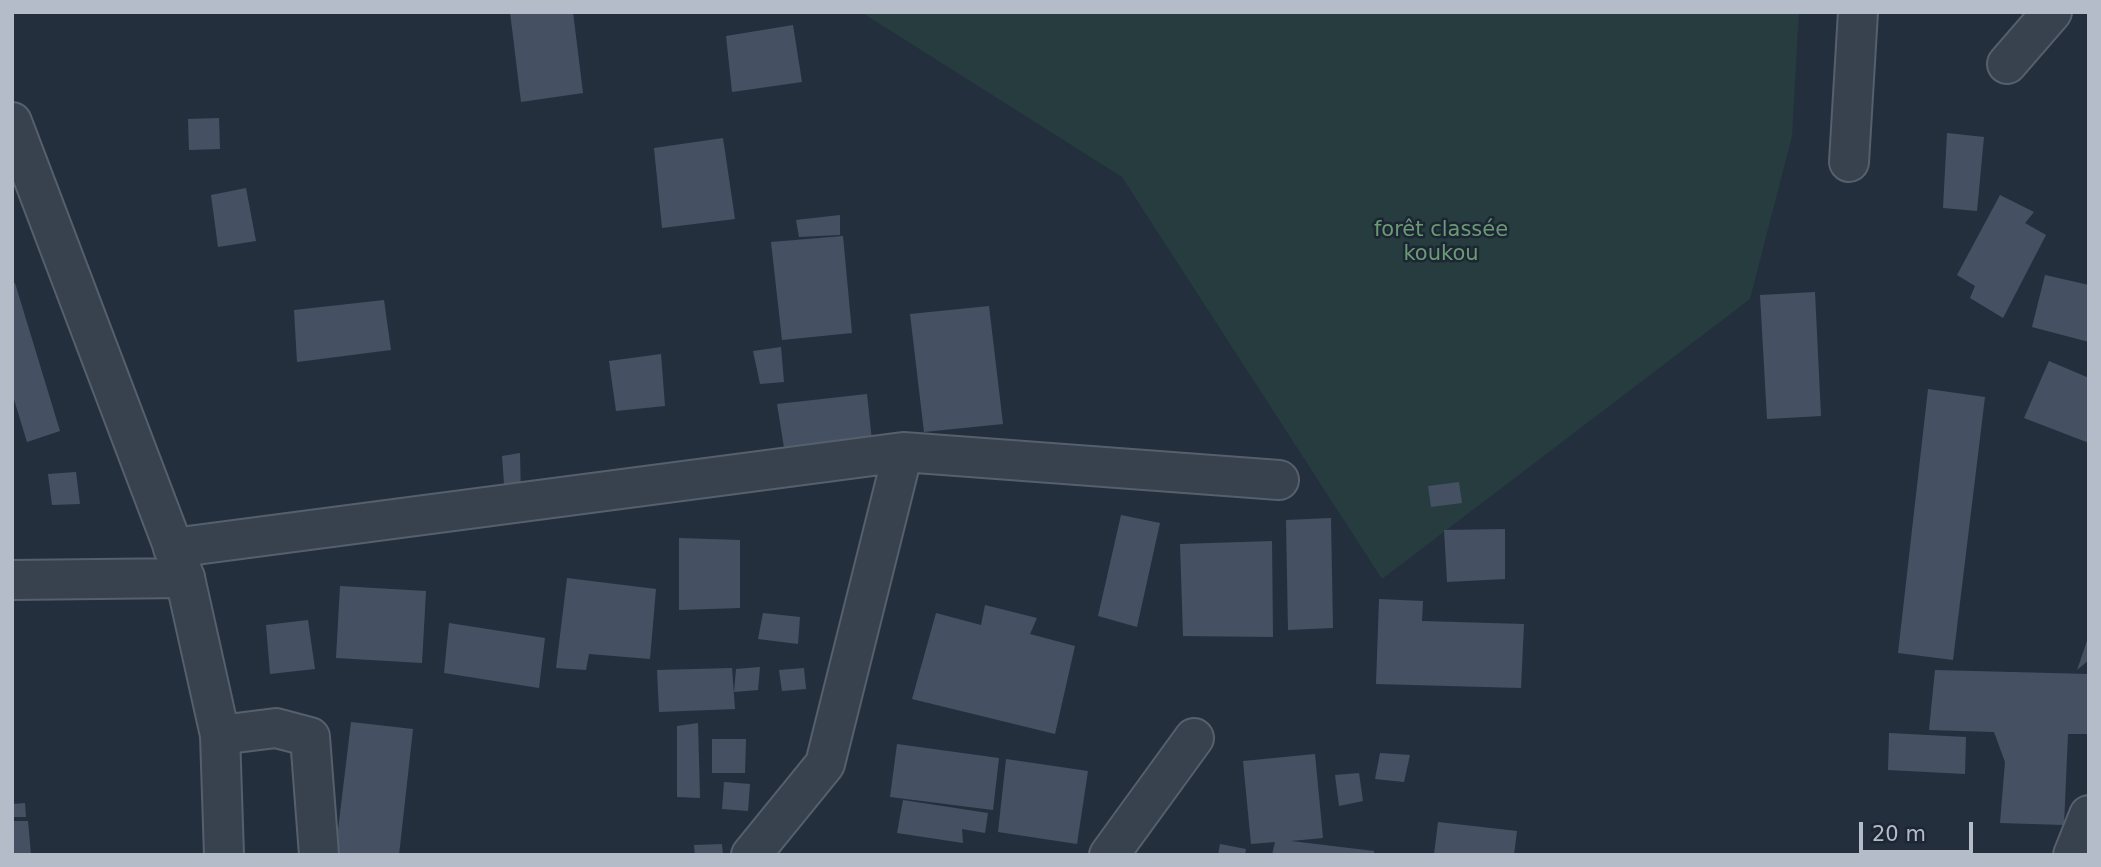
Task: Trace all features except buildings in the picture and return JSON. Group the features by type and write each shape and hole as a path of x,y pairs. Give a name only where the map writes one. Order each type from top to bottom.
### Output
{"street":[{"path":"1849,162 1858,12"},
{"path":"2007,64 2052,12"},
{"path":"12,122 179,563 220,735 224,855"},
{"path":"751,855 825,764 903,452"},
{"path":"12,579 179,563 903,452 1279,480"},
{"path":"220,735 276,728 310,737 319,855"},
{"path":"1109,855 1194,738"},
{"path":"2073,855 2089,815"}],"green space":[{"name":"forêt classée koukou","path":"861,12 1799,12 1792,136 1750,299 1382,579 1122,177"}]}
